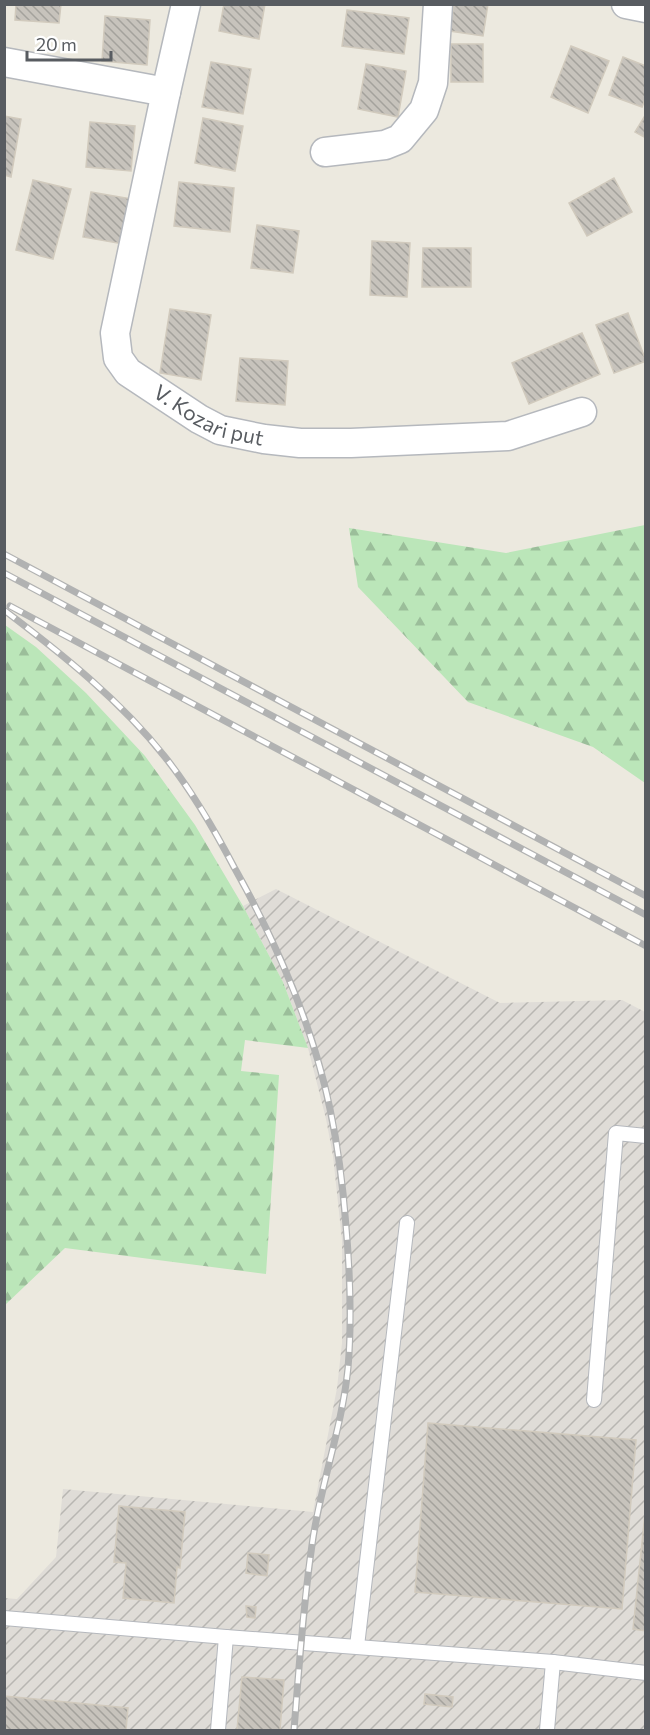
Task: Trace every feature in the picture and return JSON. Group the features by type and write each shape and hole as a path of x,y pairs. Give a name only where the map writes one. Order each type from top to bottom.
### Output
{"street":[{"name":"V. Kozari put","path":"186,4 115,333 118,358 128,372 199,419 220,430 264,440 351,443 508,436 582,412"},
{"path":"325,152 384,145 400,139 424,110 433,82 438,4"},
{"path":"626,4 645,9"},
{"path":"4,62 166,92"}],"lane":[{"path":"594,1400 616,1133 645,1136"},
{"path":"357,1646 407,1223"},
{"path":"4,1618 552,1662 645,1673"},
{"path":"218,1731 226,1637"},
{"path":"547,1731 552,1662"}],"shaded area":[{"path":"276,889 500,1003 622,1000 645,1012 645,1730 5,1730 4,1598 17,1599 56,1557 63,1489 313,1512 337,1388 342,1343 342,1240 333,1156 308,1048 283,982 243,906"}],"green space":[{"path":"645,525 645,783 593,747 468,702 358,587 349,528 506,553"},
{"path":"5,625 36,647 86,693 145,756 195,825 243,906 283,982 308,1048 245,1040 241,1071 279,1075 266,1274 65,1248 5,1305"}],"building":[{"path":"16,4 61,4 59,23 15,20"},
{"path":"224,4 265,4 259,39 219,31"},
{"path":"454,4 488,4 483,36 450,31"},
{"path":"347,10 409,18 404,54 342,46"},
{"path":"105,16 150,20 147,65 102,61"},
{"path":"451,44 483,44 483,82 451,82"},
{"path":"571,46 609,61 588,113 551,97"},
{"path":"623,57 646,66 646,97 642,107 609,95"},
{"path":"211,62 251,69 243,114 202,107"},
{"path":"366,64 406,71 398,117 358,109"},
{"path":"646,114 646,138 635,132"},
{"path":"4,116 21,119 11,177 4,175"},
{"path":"203,118 243,126 235,171 195,163"},
{"path":"90,122 135,126 131,171 86,167"},
{"path":"614,178 632,212 587,236 569,203"},
{"path":"33,180 71,189 53,259 16,250"},
{"path":"179,182 234,188 230,232 174,226"},
{"path":"91,192 132,199 123,244 83,237"},
{"path":"257,225 299,231 293,273 251,268"},
{"path":"372,241 410,243 407,297 370,295"},
{"path":"423,248 471,248 471,287 422,287"},
{"path":"170,309 211,315 201,380 160,373"},
{"path":"628,313 646,361 614,373 596,325"},
{"path":"582,333 600,374 529,404 512,363"},
{"path":"240,358 288,361 285,405 236,401"},
{"path":"428,1423 636,1440 622,1609 415,1592"},
{"path":"646,1504 646,1631 633,1629"},
{"path":"119,1506 185,1512 174,1603 123,1598 126,1563 114,1562"},
{"path":"248,1553 269,1555 267,1576 246,1573"},
{"path":"246,1606 256,1607 255,1618 247,1617"},
{"path":"242,1677 284,1680 280,1730 237,1730"},
{"path":"425,1694 453,1697 452,1707 424,1704"},
{"path":"4,1696 128,1708 126,1730 4,1730"}],"railway":[{"path":"4,554 646,896"},
{"path":"4,573 646,915"},
{"path":"10,606 646,946"},
{"path":"4,610 69,661 110,697 148,736 184,783 219,839 264,924 303,1015 323,1078 340,1167 343,1196 349,1279 349,1350 341,1413 312,1545 294,1730"}]}
